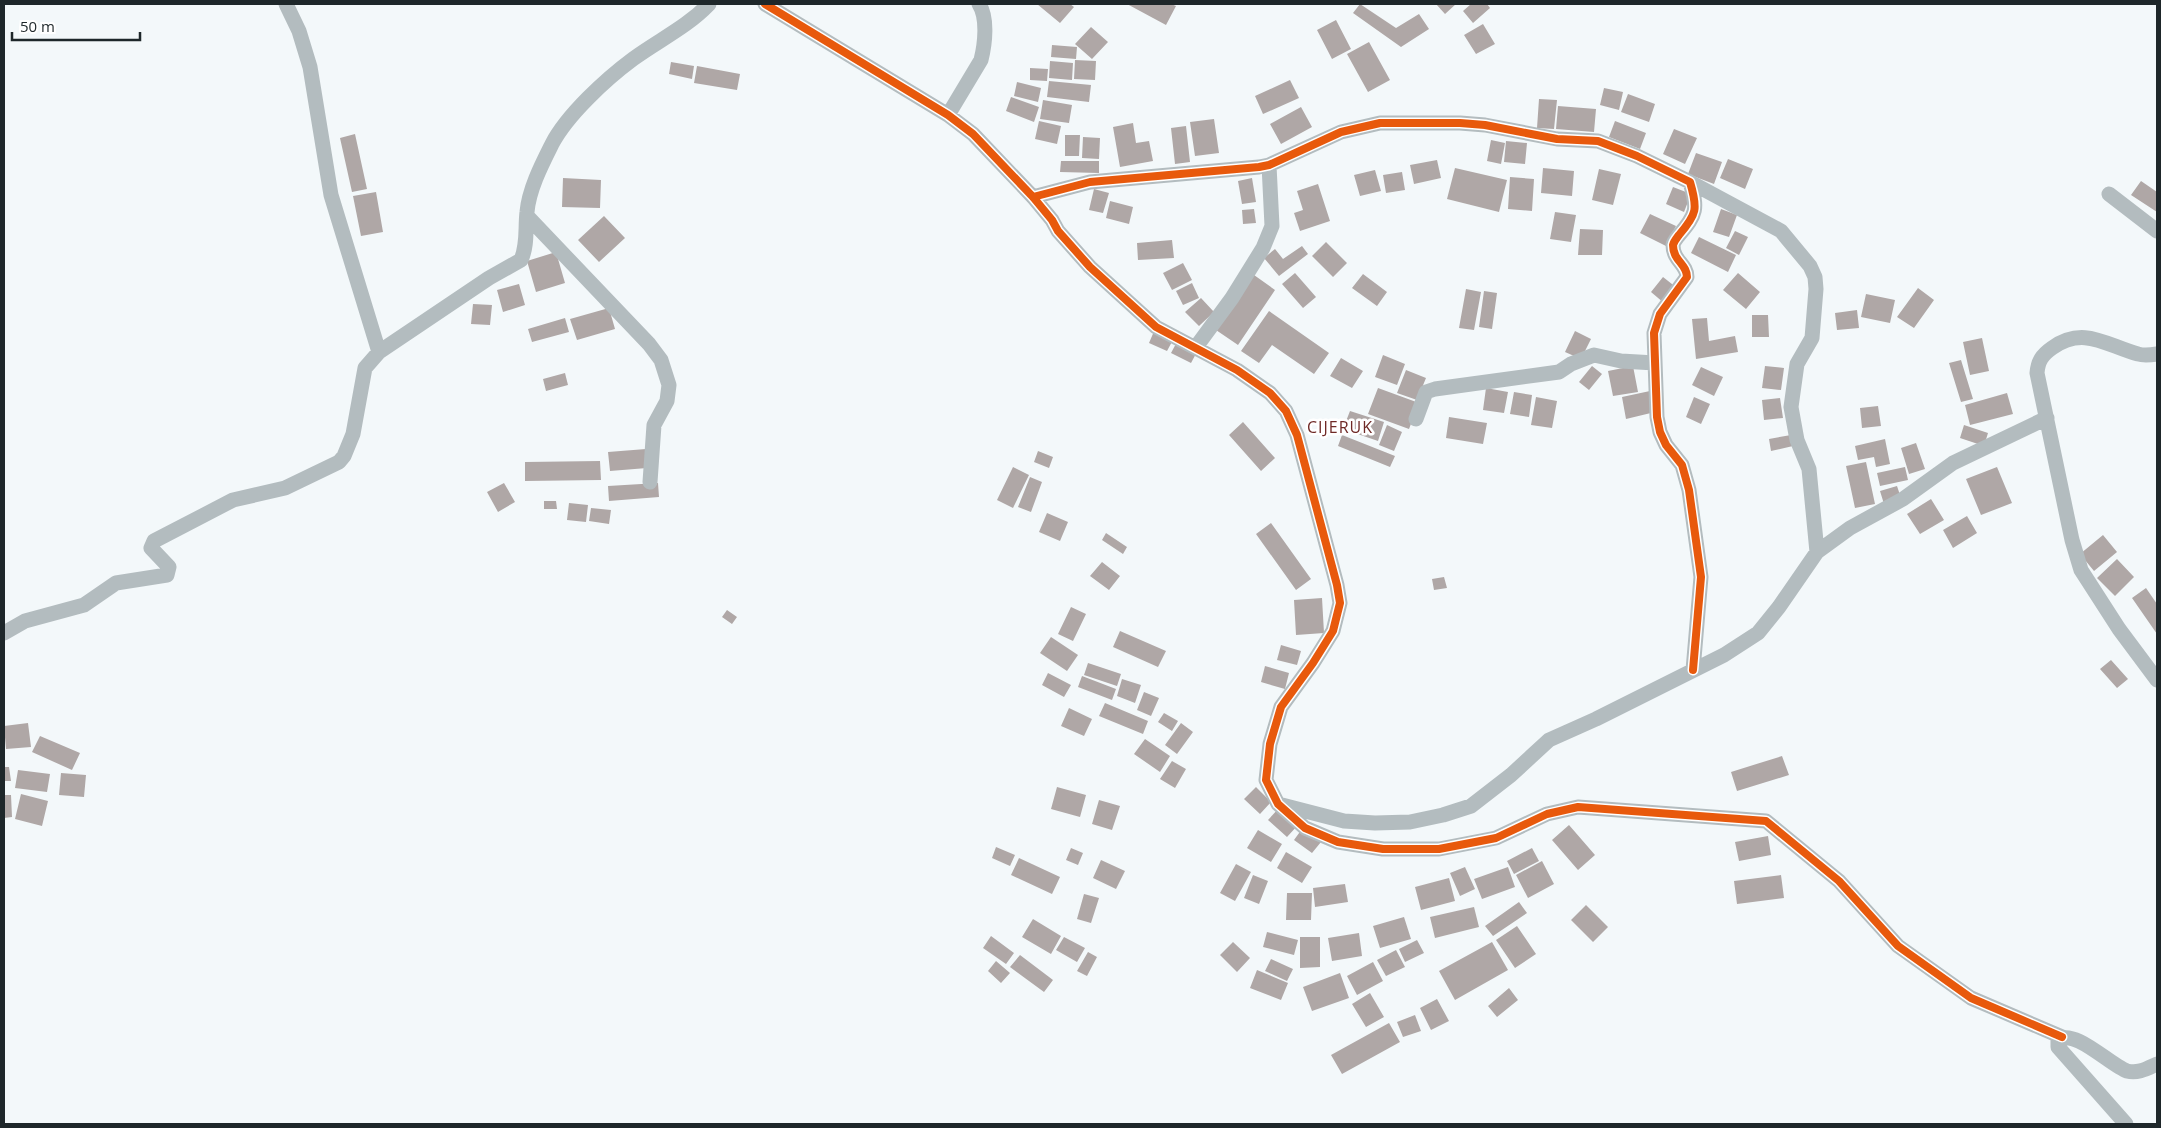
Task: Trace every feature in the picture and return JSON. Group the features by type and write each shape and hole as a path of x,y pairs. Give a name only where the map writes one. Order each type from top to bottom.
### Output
{"street":[{"path":"286,4 299,31 310,67 331,195 379,352"},
{"path":"4,633 25,621 84,605 116,583 167,575 169,567 151,548 154,541 234,500 285,488 339,462 344,456 353,434 365,368 379,352 489,278 521,260 526,247 527,216 532,190 553,143 580,107 632,60 696,18 709,4"},
{"path":"765,4 948,115 973,134 1032,197 1052,220 1058,231 1097,274 1156,327 1237,370 1270,393 1286,411 1297,436 1337,585 1340,604 1333,631 1281,708 1270,744 1266,780 1278,804 1305,828 1338,842 1383,850 1439,849 1496,838 1547,814 1578,806 1766,821 1839,881 1898,946 1971,998 2095,1050 2127,1071 2145,1070 2157,1064"},
{"path":"948,115 981,60 984,44 984,17 981,4"},
{"path":"1032,197 1090,182 1215,172 1269,165 1341,132 1380,123 1460,123 1485,125 1557,139 1598,141 1637,156 1782,231 1801,254 1815,277 1815,322 1812,338 1797,364 1791,407 1797,440 1809,469 1817,552"},
{"path":"1196,347 1232,298 1263,248 1272,226 1269,165"},
{"path":"1690,182 1696,202 1695,211 1692,219 1674,242 1673,247 1674,256 1685,268 1687,276 1656,321 1654,334 1657,417 1660,432 1666,445 1682,465 1690,490 1701,577 1693,670"},
{"path":"2109,194 2157,232"},
{"path":"527,216 649,344 661,360 670,385 666,401 654,425 650,482"},
{"path":"2157,354 2139,355 2095,338 2083,337 2069,339 2054,346 2038,362 2038,383 2072,540 2081,570 2119,628 2157,680"},
{"path":"1416,419 1426,392 1434,388 1559,372 1571,364 1594,355 1621,361 1655,363"},
{"path":"1278,804 1344,821 1375,823 1410,822 1443,815 1471,806 1511,775 1549,740 1596,719 1724,655 1758,634 1817,552 1850,528 1903,499 1953,464 2047,418"},
{"path":"2062,1037 2058,1040 2058,1047 2126,1124"}],"building":[{"path":"1037,4 1070,4 1074,7 1060,23"},
{"path":"1127,4 1171,4 1176,6 1166,25"},
{"path":"1360,4 1396,28 1419,14 1429,29 1401,47 1353,13"},
{"path":"1436,4 1456,4 1445,14"},
{"path":"1471,4 1487,4 1490,8 1473,23 1463,11"},
{"path":"1336,20 1351,49 1332,59 1317,30"},
{"path":"1483,24 1495,44 1476,54 1464,35"},
{"path":"1091,27 1108,42 1092,59 1075,44"},
{"path":"1369,42 1390,80 1368,92 1347,54"},
{"path":"1052,45 1077,47 1076,59 1051,57"},
{"path":"1075,60 1096,61 1095,80 1074,79"},
{"path":"1050,61 1073,63 1072,80 1049,78"},
{"path":"671,62 694,66 692,79 669,74"},
{"path":"697,66 740,74 737,90 694,83"},
{"path":"1030,68 1048,69 1047,81 1030,80"},
{"path":"1290,80 1299,98 1263,114 1255,96"},
{"path":"1049,81 1091,85 1089,102 1047,97"},
{"path":"1017,82 1041,88 1038,102 1014,96"},
{"path":"1604,88 1623,92 1619,110 1600,105"},
{"path":"1628,94 1655,104 1649,122 1621,112"},
{"path":"1011,97 1039,107 1034,122 1006,111"},
{"path":"1539,99 1557,100 1554,129 1537,128"},
{"path":"1043,100 1072,105 1069,123 1040,119"},
{"path":"1558,106 1596,109 1594,132 1556,129"},
{"path":"1301,107 1312,127 1281,144 1270,124"},
{"path":"1214,119 1219,153 1195,156 1190,122"},
{"path":"1039,121 1061,126 1057,144 1035,139"},
{"path":"1615,121 1646,133 1640,149 1609,137"},
{"path":"1133,123 1136,143 1149,141 1153,161 1120,167 1113,127"},
{"path":"1186,126 1190,162 1175,164 1171,128"},
{"path":"1674,129 1697,138 1685,164 1663,154"},
{"path":"355,134 367,189 352,192 340,138"},
{"path":"1065,135 1080,135 1079,156 1065,156"},
{"path":"1083,137 1100,138 1099,159 1082,158"},
{"path":"1491,140 1505,143 1501,164 1487,161"},
{"path":"1506,141 1527,143 1525,164 1504,162"},
{"path":"1696,153 1722,162 1714,184 1688,174"},
{"path":"1728,159 1753,169 1745,189 1720,178"},
{"path":"1437,160 1441,178 1414,184 1410,165"},
{"path":"1061,161 1099,161 1099,173 1060,172"},
{"path":"1455,168 1507,180 1499,212 1447,199"},
{"path":"1543,168 1574,171 1572,196 1541,193"},
{"path":"1599,169 1621,174 1613,205 1592,200"},
{"path":"1375,170 1381,191 1360,196 1354,175"},
{"path":"1402,172 1405,190 1386,193 1383,175"},
{"path":"1510,177 1534,179 1532,211 1508,209"},
{"path":"563,178 601,180 600,208 562,207"},
{"path":"1252,178 1256,202 1242,204 1238,181"},
{"path":"2141,181 2157,192 2157,212 2131,195"},
{"path":"1318,184 1330,221 1300,231 1294,213 1303,210 1297,191"},
{"path":"1673,187 1691,194 1684,212 1666,204"},
{"path":"1094,189 1109,193 1103,213 1089,210"},
{"path":"376,192 383,232 361,236 353,196"},
{"path":"1110,201 1133,207 1129,224 1106,218"},
{"path":"1254,209 1256,223 1243,224 1242,210"},
{"path":"1721,209 1737,215 1729,237 1713,232"},
{"path":"1555,212 1576,215 1571,242 1550,239"},
{"path":"1650,214 1676,226 1666,246 1640,233"},
{"path":"604,216 625,238 599,262 578,240"},
{"path":"1580,229 1603,230 1602,255 1578,255"},
{"path":"1735,231 1748,237 1739,255 1726,248"},
{"path":"1699,237 1736,255 1728,272 1691,253"},
{"path":"1172,240 1174,258 1138,260 1137,243"},
{"path":"1326,242 1347,263 1333,277 1312,256"},
{"path":"1302,246 1308,254 1279,276 1264,258 1275,249 1283,259"},
{"path":"556,252 565,283 536,292 527,261"},
{"path":"1183,263 1192,280 1172,290 1163,273"},
{"path":"1295,273 1316,297 1303,308 1282,284"},
{"path":"1738,273 1760,292 1746,309 1723,290"},
{"path":"1363,274 1387,292 1377,306 1352,288"},
{"path":"1254,275 1275,290 1238,345 1216,330"},
{"path":"1663,277 1677,288 1664,303 1651,292"},
{"path":"1192,283 1199,298 1183,305 1176,291"},
{"path":"519,284 525,305 503,312 497,290"},
{"path":"1918,288 1934,300 1914,328 1897,317"},
{"path":"1466,289 1481,292 1474,330 1459,328"},
{"path":"1484,291 1497,293 1492,329 1479,327"},
{"path":"1866,294 1895,300 1890,323 1861,317"},
{"path":"1201,298 1214,312 1199,326 1185,312"},
{"path":"473,304 492,305 490,325 471,324"},
{"path":"609,308 615,329 577,340 570,319"},
{"path":"1857,310 1859,328 1837,330 1835,313"},
{"path":"1269,311 1329,353 1314,374 1272,345 1259,363 1241,351"},
{"path":"1752,315 1768,315 1769,337 1752,337"},
{"path":"565,318 569,332 532,342 528,329"},
{"path":"1707,318 1709,341 1735,336 1738,352 1696,359 1692,319"},
{"path":"1155,329 1174,338 1167,351 1149,343"},
{"path":"1575,331 1591,339 1581,359 1565,352"},
{"path":"1982,338 1989,371 1970,375 1963,342"},
{"path":"1178,340 1198,350 1191,363 1171,353"},
{"path":"1383,355 1405,364 1397,385 1375,377"},
{"path":"1341,358 1363,371 1352,388 1330,376"},
{"path":"1961,360 1973,399 1961,402 1949,363"},
{"path":"1592,366 1602,374 1589,390 1579,382"},
{"path":"1633,366 1638,392 1613,396 1608,371"},
{"path":"1765,366 1784,368 1781,390 1762,388"},
{"path":"1701,367 1723,377 1714,396 1692,385"},
{"path":"1406,370 1426,378 1417,400 1397,393"},
{"path":"565,373 568,385 546,391 543,379"},
{"path":"1378,388 1419,403 1409,429 1368,414"},
{"path":"1486,388 1508,392 1504,413 1483,410"},
{"path":"1650,391 1655,412 1626,419 1622,397"},
{"path":"1514,392 1532,395 1529,417 1510,414"},
{"path":"2007,393 2013,414 1970,425 1965,405"},
{"path":"1536,397 1557,401 1552,428 1531,425"},
{"path":"1694,397 1710,404 1701,424 1686,417"},
{"path":"1780,398 1783,418 1764,420 1762,400"},
{"path":"1878,406 1881,426 1862,428 1860,408"},
{"path":"1350,411 1384,422 1378,441 1343,429"},
{"path":"1449,417 1487,423 1483,444 1446,438"},
{"path":"1243,422 1275,458 1261,471 1229,435"},
{"path":"1387,425 1402,432 1394,451 1379,445"},
{"path":"1964,425 1988,433 1984,446 1960,438"},
{"path":"1342,435 1395,456 1390,467 1338,446"},
{"path":"1791,435 1793,446 1771,451 1769,439"},
{"path":"1885,439 1890,464 1876,467 1874,457 1858,460 1855,446"},
{"path":"1916,443 1925,469 1909,474 1901,448"},
{"path":"646,449 647,468 610,471 608,452"},
{"path":"1038,451 1053,457 1049,468 1034,462"},
{"path":"600,461 601,480 525,481 525,462"},
{"path":"1866,462 1875,504 1855,508 1846,466"},
{"path":"1013,467 1029,475 1013,508 997,500"},
{"path":"1905,467 1908,480 1880,486 1877,473"},
{"path":"1997,467 2012,503 1981,515 1966,479"},
{"path":"1030,477 1042,482 1031,512 1018,507"},
{"path":"504,483 515,502 498,512 487,492"},
{"path":"658,483 659,497 609,501 608,486"},
{"path":"1897,486 1901,498 1884,504 1880,491"},
{"path":"1931,499 1944,520 1920,534 1907,514"},
{"path":"544,501 556,501 557,509 544,509"},
{"path":"569,503 588,505 586,522 567,520"},
{"path":"591,508 611,510 609,524 589,521"},
{"path":"1047,513 1068,522 1060,541 1039,532"},
{"path":"1967,516 1977,533 1953,548 1943,530"},
{"path":"1271,523 1311,579 1296,590 1256,534"},
{"path":"1106,533 1127,547 1123,554 1102,540"},
{"path":"2103,535 2117,552 2094,571 2080,554"},
{"path":"2117,559 2134,577 2115,596 2097,578"},
{"path":"1102,562 1120,576 1109,590 1090,576"},
{"path":"1444,577 1447,588 1434,590 1432,579"},
{"path":"2146,588 2157,604 2157,634 2132,598"},
{"path":"1322,598 1324,633 1296,635 1294,600"},
{"path":"1071,607 1086,614 1073,641 1058,634"},
{"path":"727,610 737,617 732,624 722,617"},
{"path":"1120,631 1166,651 1158,667 1113,647"},
{"path":"1051,637 1078,655 1067,671 1040,653"},
{"path":"1281,645 1301,651 1297,665 1277,660"},
{"path":"2111,660 2128,679 2117,688 2100,669"},
{"path":"1088,663 1121,674 1117,686 1084,675"},
{"path":"1265,666 1289,673 1285,689 1261,682"},
{"path":"1048,673 1071,685 1064,697 1042,685"},
{"path":"1082,676 1116,689 1112,700 1078,687"},
{"path":"1122,679 1141,685 1135,703 1117,696"},
{"path":"1144,692 1159,698 1151,716 1137,710"},
{"path":"1105,703 1148,721 1143,734 1099,716"},
{"path":"1069,708 1092,719 1084,736 1061,726"},
{"path":"1164,713 1178,721 1172,731 1158,722"},
{"path":"28,723 31,747 6,749 4,726"},
{"path":"1181,723 1193,732 1177,754 1165,745"},
{"path":"40,736 80,753 72,770 32,752"},
{"path":"1145,739 1170,756 1160,772 1134,754"},
{"path":"1782,756 1789,775 1737,791 1731,772"},
{"path":"1172,761 1186,769 1175,788 1160,779"},
{"path":"4,767 9,767 11,781 4,781"},
{"path":"18,770 50,774 47,792 15,788"},
{"path":"61,773 86,775 84,797 59,795"},
{"path":"1057,787 1086,795 1080,817 1051,809"},
{"path":"1256,787 1271,802 1260,814 1244,799"},
{"path":"21,794 48,801 42,826 15,819"},
{"path":"4,795 11,795 12,817 4,818"},
{"path":"1099,800 1120,806 1112,830 1092,824"},
{"path":"1279,808 1298,825 1287,837 1268,820"},
{"path":"1569,825 1595,855 1578,870 1552,840"},
{"path":"1302,829 1321,842 1312,853 1294,840"},
{"path":"1258,830 1282,844 1271,862 1247,848"},
{"path":"1768,836 1771,855 1739,861 1735,842"},
{"path":"996,847 1015,855 1010,866 992,858"},
{"path":"1071,848 1083,853 1078,865 1066,860"},
{"path":"1532,848 1539,861 1514,874 1507,861"},
{"path":"1286,852 1312,867 1302,883 1277,868"},
{"path":"1019,858 1060,877 1052,894 1011,875"},
{"path":"1101,860 1125,871 1116,889 1093,878"},
{"path":"1542,861 1554,884 1528,898 1516,875"},
{"path":"1236,864 1251,872 1235,901 1220,893"},
{"path":"1465,867 1475,889 1460,896 1450,873"},
{"path":"1508,867 1515,887 1482,899 1474,879"},
{"path":"1253,875 1268,881 1259,904 1244,898"},
{"path":"1781,875 1784,898 1737,904 1734,881"},
{"path":"1449,878 1455,901 1421,910 1415,887"},
{"path":"1345,884 1348,902 1315,907 1313,888"},
{"path":"1287,893 1312,893 1311,920 1286,920"},
{"path":"1084,894 1099,898 1091,923 1077,919"},
{"path":"1519,902 1527,913 1493,936 1485,926"},
{"path":"1586,905 1608,927 1593,942 1571,920"},
{"path":"1474,907 1479,927 1435,938 1430,917"},
{"path":"1404,917 1411,939 1380,948 1373,926"},
{"path":"1033,919 1061,936 1051,954 1022,937"},
{"path":"1517,926 1536,954 1515,968 1496,940"},
{"path":"1267,932 1298,940 1294,955 1263,947"},
{"path":"1359,933 1362,956 1332,961 1328,938"},
{"path":"991,936 1014,953 1006,964 983,948"},
{"path":"1064,937 1085,948 1077,962 1056,950"},
{"path":"1300,937 1320,937 1320,967 1300,968"},
{"path":"1417,940 1424,953 1405,962 1399,949"},
{"path":"1233,942 1250,958 1237,972 1220,955"},
{"path":"1492,942 1508,970 1455,1000 1439,971"},
{"path":"1396,950 1405,967 1386,976 1377,960"},
{"path":"1088,952 1097,957 1087,976 1077,971"},
{"path":"1020,955 1053,980 1044,992 1010,967"},
{"path":"1271,959 1293,969 1287,981 1265,971"},
{"path":"996,961 1010,973 1001,983 988,971"},
{"path":"1373,962 1383,981 1357,995 1347,976"},
{"path":"1257,970 1288,983 1281,1000 1250,988"},
{"path":"1340,973 1349,998 1312,1011 1303,987"},
{"path":"1509,988 1518,1000 1497,1017 1488,1006"},
{"path":"1370,993 1384,1017 1366,1027 1352,1004"},
{"path":"1437,999 1449,1021 1431,1030 1420,1008"},
{"path":"1415,1015 1421,1031 1403,1037 1397,1022"},
{"path":"1389,1023 1400,1042 1342,1074 1331,1055"}],"cycle path":[{"path":"765,4 948,115 973,134 1033,197 1052,220 1058,231 1090,267 1156,327 1237,370 1270,393 1286,411 1297,435 1337,585 1340,603 1333,631 1313,663 1281,707 1270,744 1266,780 1278,804 1305,828 1338,842 1383,849 1439,849 1496,838 1547,814 1578,807 1766,821 1839,881 1898,946 1971,998 2062,1037"},
{"path":"1033,197 1090,182 1269,165 1341,132 1380,123 1460,123 1485,125 1557,139 1598,141 1637,156 1690,182 1695,205 1694,211 1689,222 1673,245 1675,255 1685,269 1687,277 1660,314 1654,333 1657,417 1660,432 1666,445 1682,465 1689,490 1701,577 1693,670"}],"district":[{"name":"CIJERUK","path":"1340,427"}]}
